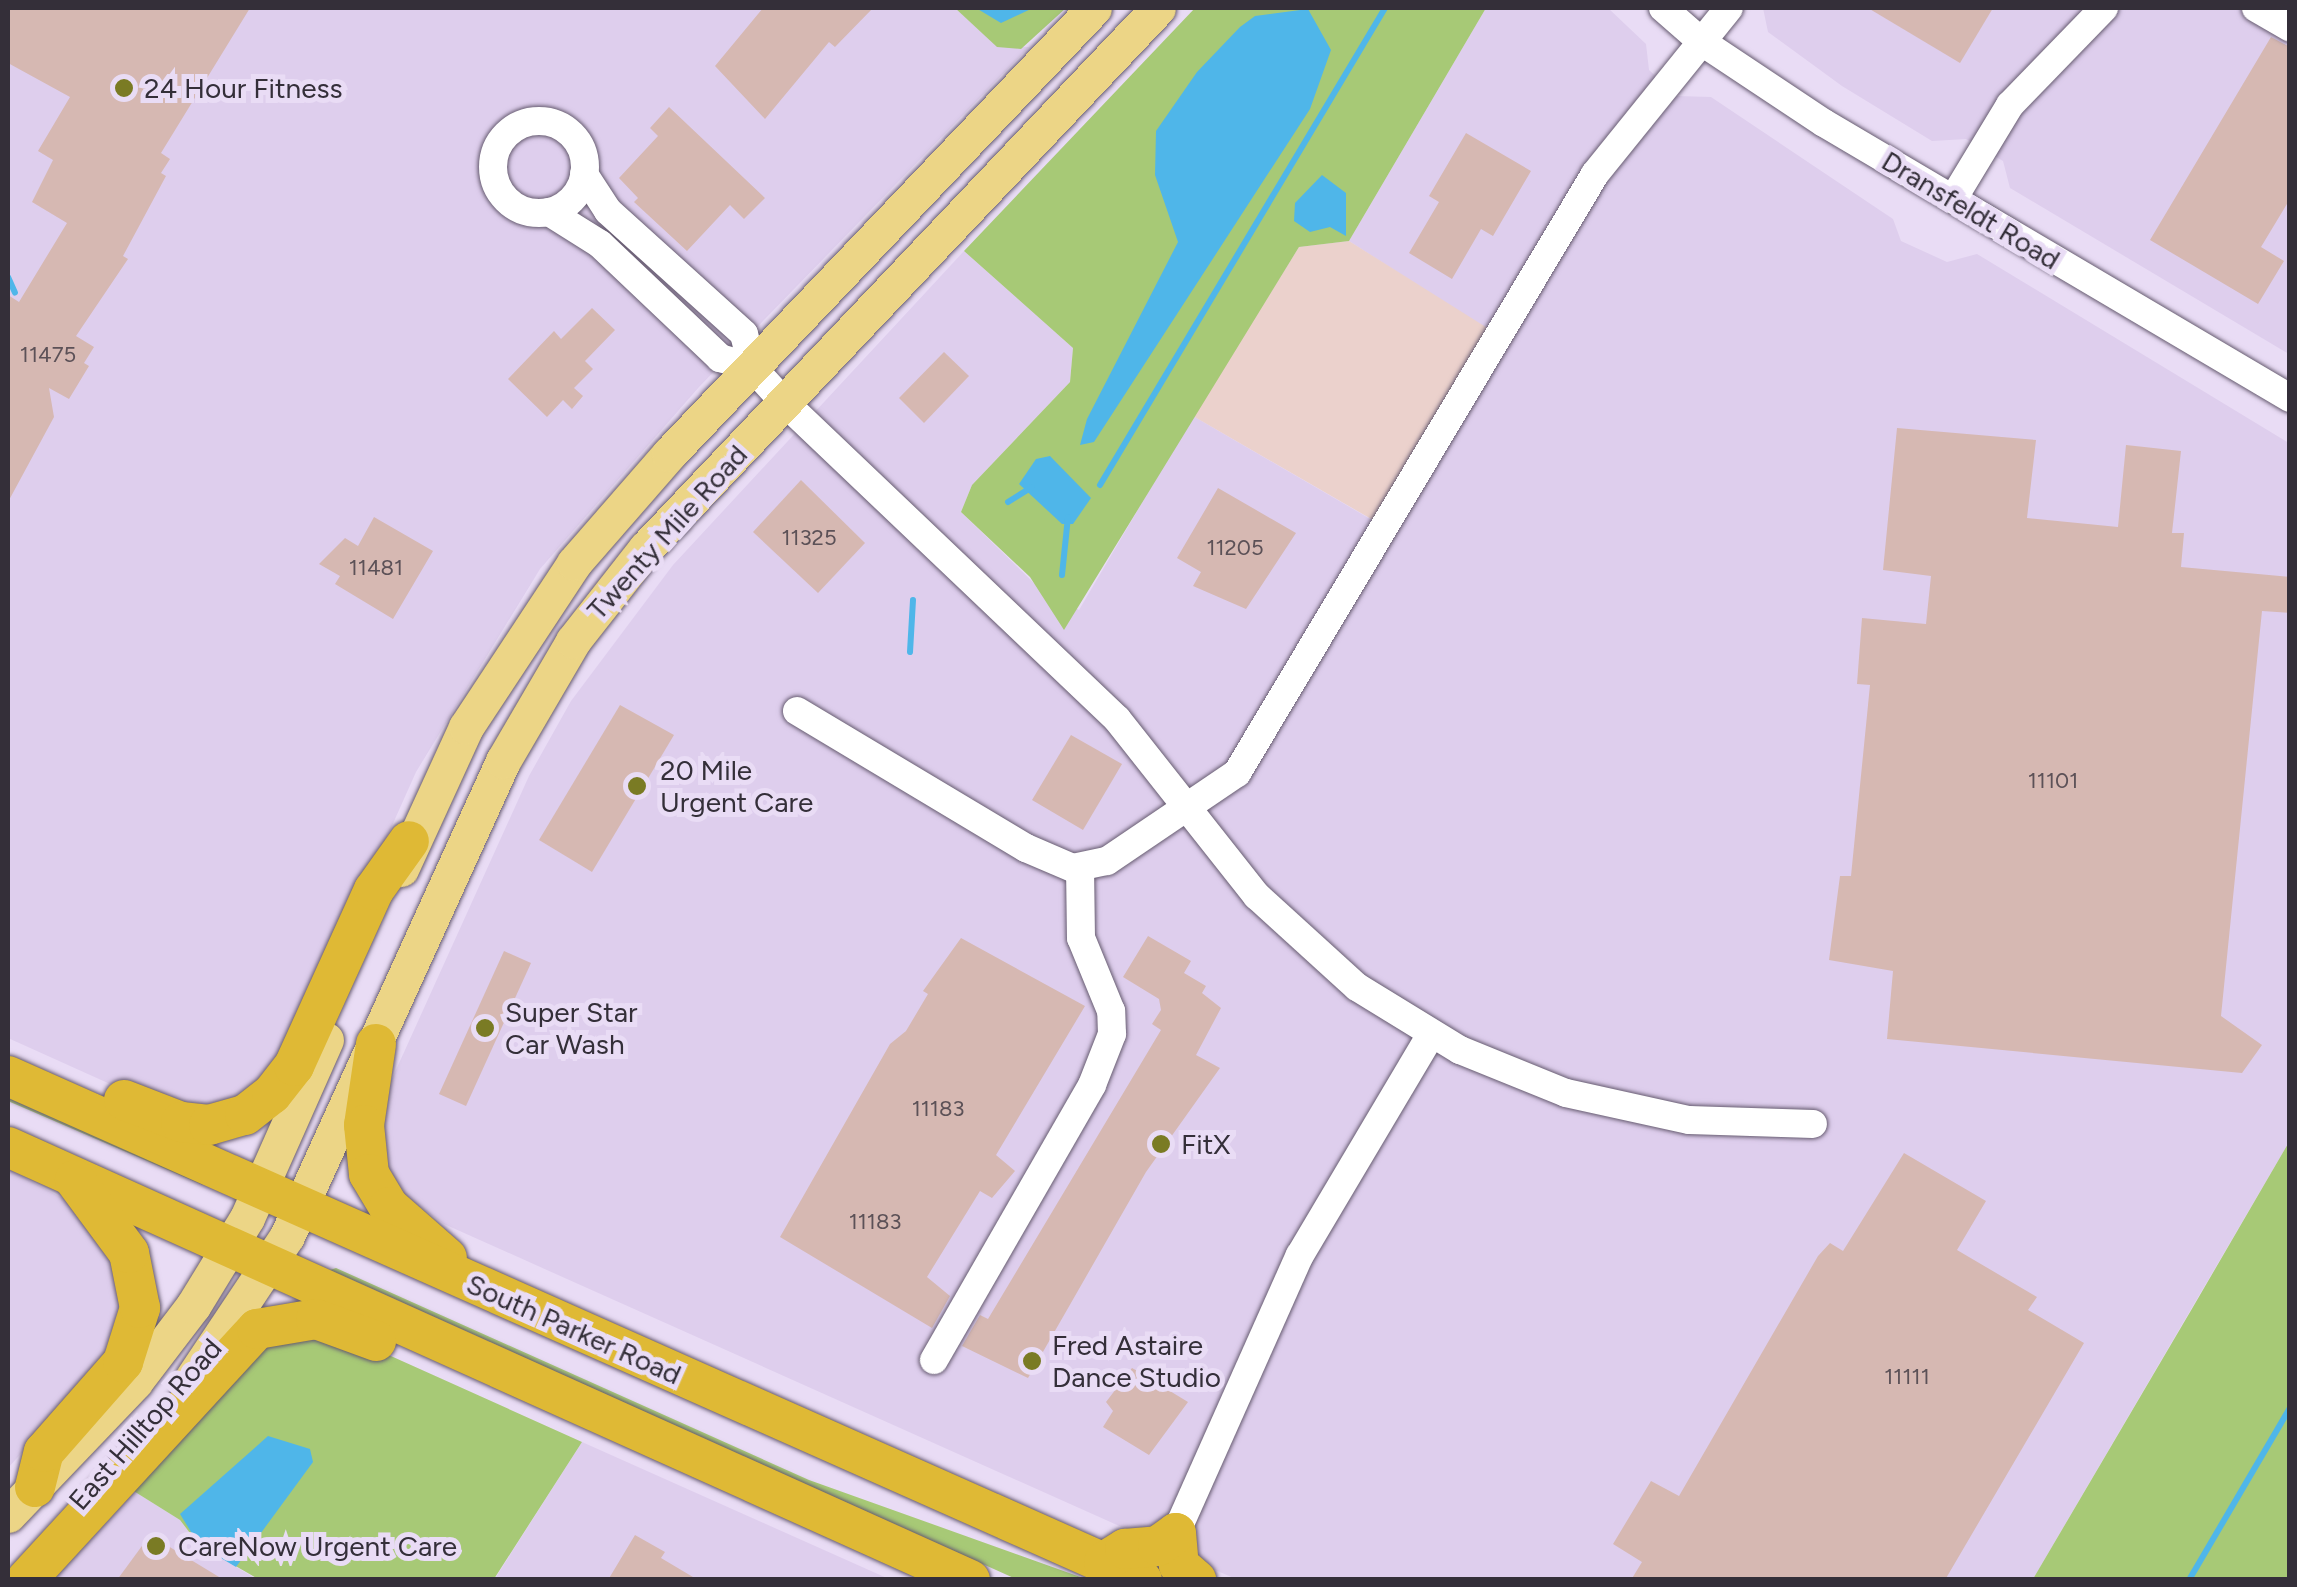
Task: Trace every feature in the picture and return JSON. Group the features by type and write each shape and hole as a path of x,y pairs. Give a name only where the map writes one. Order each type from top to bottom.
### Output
{"highway":[{"path":"8,1047 181,1122 218,1124 246,1114 294,1066 374,890 410,841"},
{"path":"376,1044 364,1139 374,1186 412,1229 490,1292"},
{"name":"South Parker Road","path":"8,1076 1142,1580"},
{"path":"8,1147 970,1580"},
{"path":"21,1501 44,1452 123,1362 140,1308 129,1252 72,1176"},
{"path":"26,1580 257,1329 300,1317 330,1322 395,1348 438,1340"},
{"path":"784,1496 830,1544 910,1580"},
{"path":"1104,1562 1125,1549 1158,1546 1176,1532"},
{"path":"1176,1532 1179,1565 1196,1580"}],"main road":[{"name":"Twenty Mile Road","path":"261,1190 410,841 466,727 532,618 618,510 1094,8"},
{"name":"Twenty Mile Road","path":"270,1264 301,1208 502,761 554,670 622,575 1158,8"},
{"name":"East Hilltop Road","path":"21,1501 154,1360 231,1246 261,1190"},
{"name":"East Hilltop Road","path":"8,1574 184,1387 270,1264"}],"street":[{"name":"Dransfeldt Road","path":"1663,8 1702,42 1953,199 2290,398"},
{"path":"797,711 1026,848 1080,869 1107,862 1249,760 1596,174 1729,8"},
{"path":"1953,199 2010,105 2104,8"},
{"path":"2256,8 2290,28"},
{"path":"752,367 720,358 600,244 549,212 525,210 503,195 494,171 504,138 523,124 553,123 579,144 584,174 608,211 744,334 752,367 784,402 1117,719 1298,936 1357,987 1431,1034 1524,1078 1603,1104 1714,1122 1813,1124"},
{"path":"549,212 568,202 584,174"},
{"path":"934,1360 1092,1084 1112,1034 1111,1010 1082,938 1080,869"},
{"path":"1176,1532 1292,1272 1431,1034"}],"shaded area":[{"path":"8,8 955,8 997,46 1029,47 699,387 540,569 416,772 295,1043 235,1107 150,1102 8,1038"},
{"path":"1486,8 1608,8 1646,44 1649,70 1677,96 1711,97 1893,219 1901,241 1947,262 1977,254 2289,443 2289,1142 2033,1579 1236,1579 1199,1563 1195,1545 1150,1525 1135,1533 444,1224 404,1195 389,1168 381,1138 386,1092 529,776 571,701 673,565 964,251 1073,348 1070,382 972,485 961,512 1040,589 1079,610 1193,416 1372,520 1488,330 1349,241"},
{"path":"1763,8 2289,8 2289,354 2010,188 2003,161 1966,139 1932,141 1842,86 1768,32"},
{"path":"1349,241 1489,329 1373,520 1193,416 1299,247"},
{"path":"8,1169 75,1205 105,1234 122,1297 100,1366 8,1468"},
{"path":"582,1442 889,1579 494,1580"},
{"path":"124,1485 180,1520 199,1545 258,1580 35,1580"}],"green space":[{"path":"955,8 1066,8 1021,49 997,47"},
{"path":"1195,8 1486,8 1349,241 1299,247 1064,630 1030,577 961,512 972,485 1070,382 1073,348 964,251"},
{"path":"8,1096 202,1184 203,1185 8,1101"},
{"path":"2289,1142 2289,1579 2033,1579 2193,1307"},
{"path":"336,1268 809,1480 1086,1579 1016,1579 330,1270"},
{"path":"270,1332 353,1339 582,1442 494,1579 258,1579 199,1545 180,1520 124,1485"}],"water":[{"path":"976,8 1033,8 1001,23"},
{"path":"1308,9 1331,50 1310,109 1094,442 1080,445 1087,419 1178,242 1155,175 1156,131 1197,72 1240,27 1255,16"},
{"path":"1322,175 1346,193 1346,236 1330,227 1310,232 1294,221 1295,203"},
{"path":"1050,456 1091,498 1073,524 1062,524 1019,484 1036,459"},
{"path":"268,1436 310,1449 313,1462 236,1567 199,1545 180,1514"}],"building":[{"path":"8,8 250,8 161,153 170,159 161,173 166,176 123,256 128,259 76,336 94,347 84,363 89,366 69,399 49,388 54,417 8,502 8,295 19,302 67,223 32,202 53,160 38,151 70,97 8,63"},
{"path":"763,8 873,8 835,47 829,42 765,119 715,66"},
{"path":"1868,8 1993,8 1960,63"},
{"path":"2271,37 2290,47 2290,199 2261,247 2284,261 2258,304 2150,240"},
{"path":"669,107 765,198 744,219 730,205 687,251 634,202 638,198 619,178 658,136 650,128"},
{"path":"1466,133 1531,171 1493,236 1481,229 1452,279 1409,253 1439,202 1429,196"},
{"path":"592,308 615,330 585,361 593,369 574,388 583,396 572,409 563,400 547,417 508,379 554,331 561,339"},
{"path":"944,352 969,376 924,423 899,398"},
{"path":"1897,428 2036,440 2027,518 2118,527 2126,445 2181,451 2172,533 2184,533 2181,567 2290,577 2290,613 2262,611 2221,1016 2262,1045 2242,1073 1887,1039 1893,971 1829,960 1840,876 1851,876 1870,685 1857,684 1862,618 1926,624 1931,576 1883,570"},
{"path":"801,480 865,543 818,593 753,532"},
{"path":"1218,488 1296,533 1246,609 1193,586 1201,572 1177,558"},
{"path":"374,517 433,551 393,619 335,584 340,576 319,564 345,538 358,546"},
{"path":"620,705 674,735 592,872 539,840"},
{"path":"1071,735 1122,764 1083,830 1032,800"},
{"path":"1148,936 1191,961 1184,973 1206,986 1202,993 1221,1008 1196,1055 1220,1068 1146,1172 1028,1378 962,1346 980,1315 988,1319 1161,1030 1152,1024 1161,1010 1159,999 1123,977"},
{"path":"961,938 1085,1006 996,1155 1015,1171 992,1198 980,1191 927,1277 950,1296 932,1328 780,1237 890,1044 906,1031 928,994 923,991"},
{"name":"Super Star Car Wash","path":"504,951 531,963 466,1106 439,1094"},
{"path":"1904,1153 1986,1201 1957,1250 2037,1297 2028,1310 2084,1343 1945,1580 1631,1580 1642,1562 1613,1544 1651,1481 1679,1496 1818,1256 1830,1243 1843,1251"},
{"path":"1132,1368 1150,1378 1155,1371 1170,1379 1165,1388 1188,1402 1149,1455 1103,1427 1113,1411 1106,1402"},
{"name":"CareNow Urgent Care","path":"150,1535 224,1580 117,1580"},
{"path":"635,1535 665,1552 661,1558 698,1580 608,1580"}],"waterway":[{"path":"1100,485 1385,8"},
{"path":"8,277 15,293"},
{"path":"1008,502 1032,487"},
{"path":"1062,575 1068,517"},
{"path":"910,652 913,600"},
{"path":"2189,1580 2290,1408"}],"place":[{"name":"24 Hour Fitness","path":"124,88"},
{"name":"20 Mile Urgent Care","path":"637,786"},
{"name":"Super Star Car Wash","path":"485,1028"},
{"name":"FitX","path":"1161,1144"},
{"name":"Fred Astaire Dance Studio","path":"1032,1361"},
{"name":"CareNow Urgent Care","path":"156,1546"}]}
